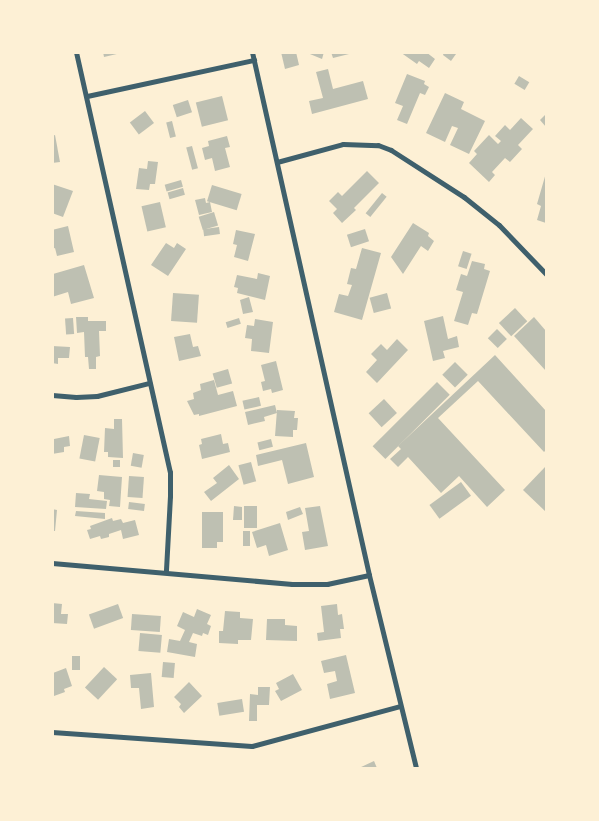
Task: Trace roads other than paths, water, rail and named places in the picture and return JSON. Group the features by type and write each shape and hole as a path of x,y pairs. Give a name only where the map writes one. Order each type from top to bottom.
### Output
{"street":[{"path":"76,52 170,472 166,571"},
{"path":"252,52 369,575 416,768"},
{"path":"87,96 254,60"},
{"path":"277,162 343,144 378,145 391,150 464,197 499,226 546,274"},
{"path":"52,395 97,396 149,383"},
{"path":"52,563 166,571 292,584 327,584 369,575"},
{"path":"52,732 252,746 400,706"}]}
